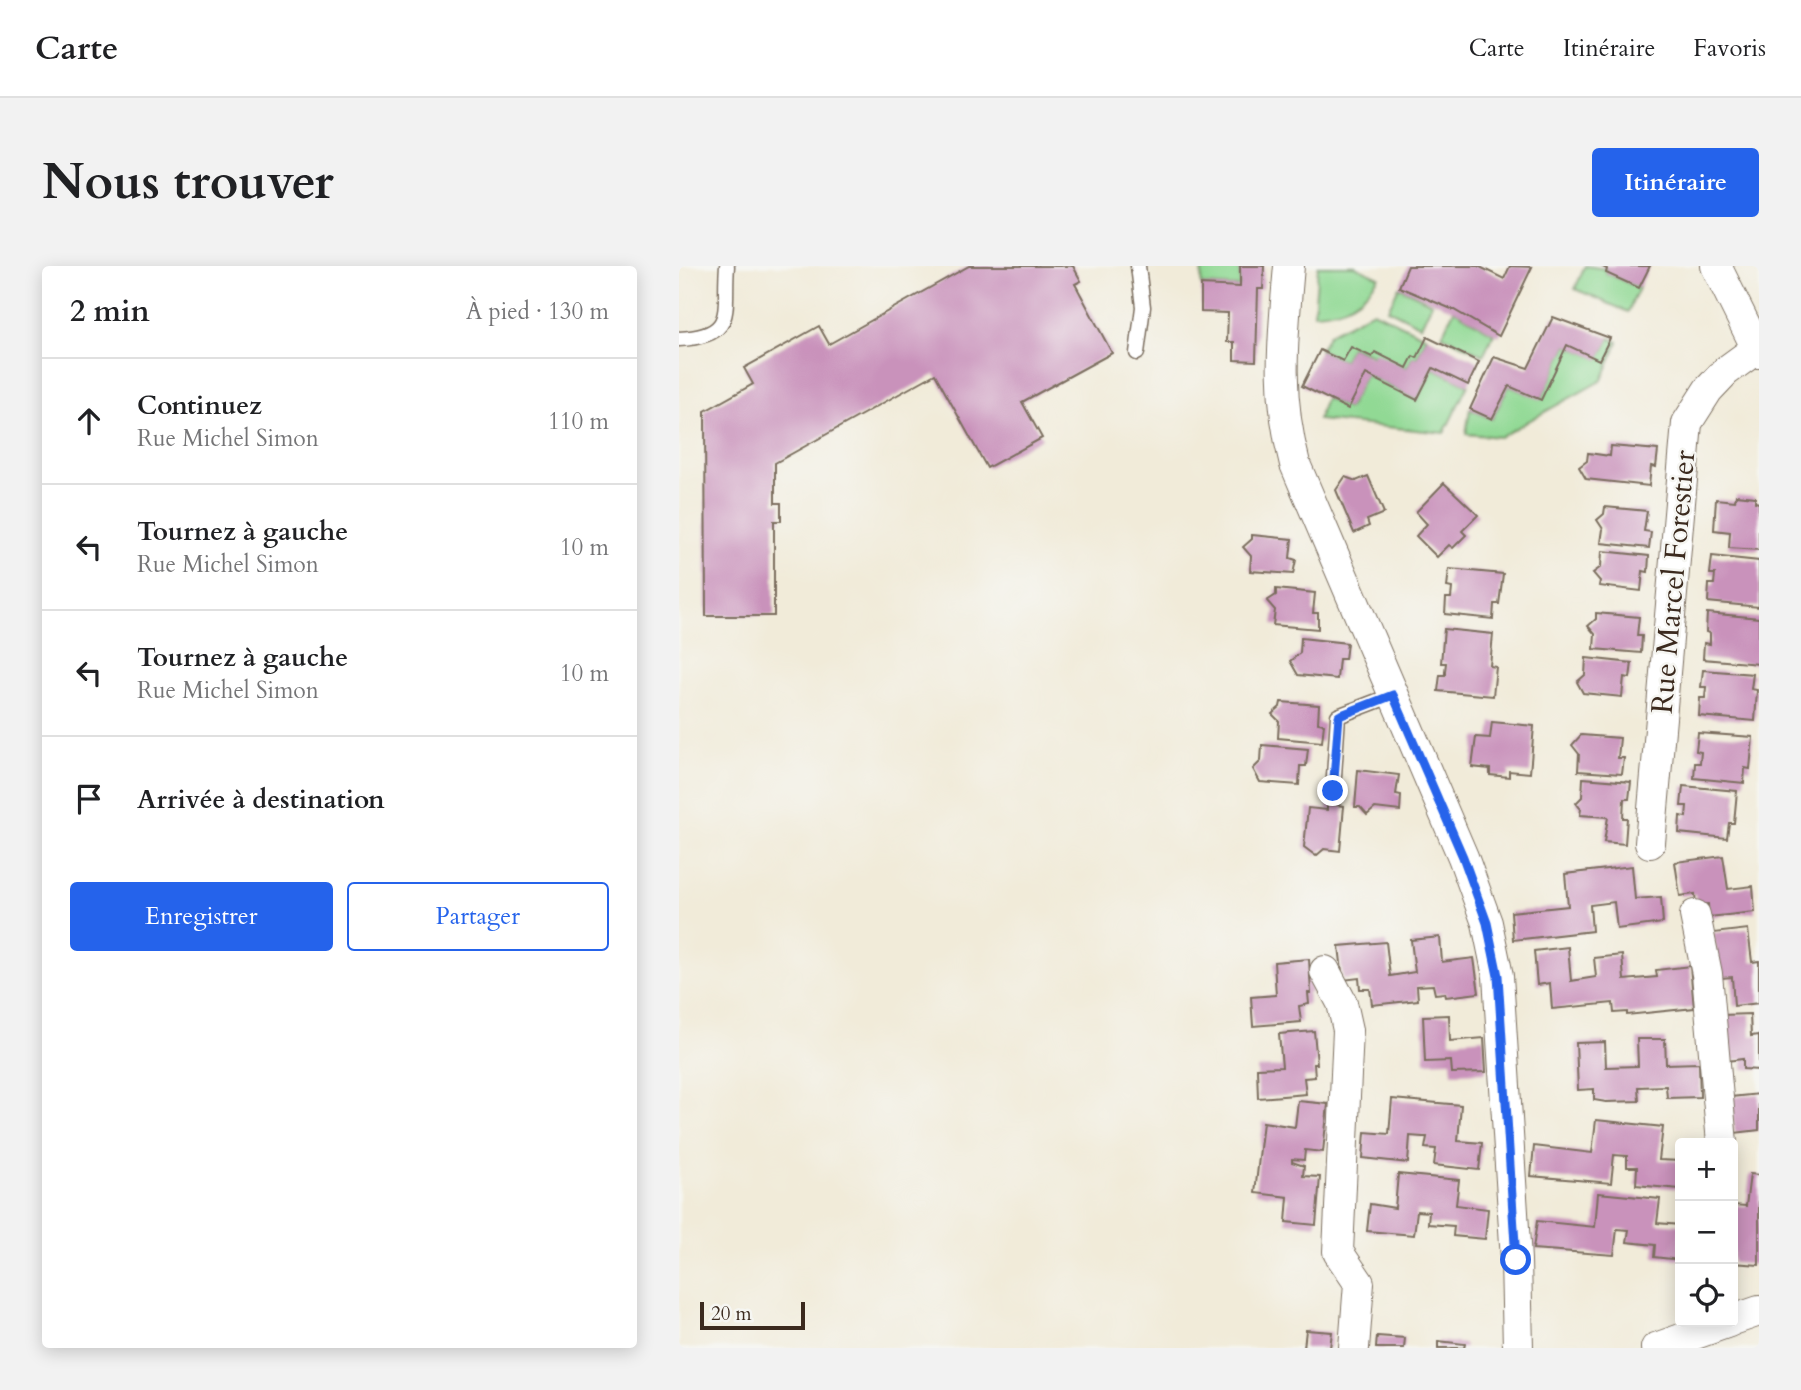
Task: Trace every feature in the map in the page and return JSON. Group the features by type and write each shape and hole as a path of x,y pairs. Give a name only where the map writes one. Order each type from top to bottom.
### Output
{"street":[{"path":"1289,266 1280,375 1286,429 1308,500 1463,857 1487,923 1498,976 1516,1260 1518,1348"},
{"name":"Rue Marcel Forestier","path":"1650,843 1687,423 1717,380 1758,350 1716,266"},
{"path":"1695,915 1707,974 1722,1138"},
{"path":"1325,971 1342,1003 1348,1030 1338,1252 1359,1283 1354,1348"},
{"path":"1738,1317 1759,1311"},
{"path":"1656,1348 1709,1327"}],"lane":[{"path":"679,339 705,338 723,323 728,304 727,266"},
{"path":"1137,353 1143,307 1138,266"},
{"path":"1333,791 1339,716 1393,695"}],"green space":[{"path":"1202,266 1240,266 1240,287 1201,285"},
{"path":"1318,266 1355,266 1379,277 1366,293 1351,304 1314,313"},
{"path":"1585,266 1607,269 1606,273 1639,288 1628,312 1575,289"},
{"path":"1399,287 1432,303 1421,326 1388,309"},
{"path":"1454,310 1494,334 1483,355 1442,335"},
{"path":"1373,311 1427,337 1417,358 1413,357 1407,368 1351,347 1343,361 1320,350 1329,334"},
{"path":"1610,338 1618,342 1602,380 1500,437 1466,434 1470,409 1492,419 1509,386 1541,399 1567,345 1599,359"},
{"path":"1433,368 1468,385 1444,433 1318,420 1325,398 1348,409 1366,374 1417,400"}],"building":[{"path":"969,266 1073,266 1081,281 1075,284 1112,353 1022,402 1042,438 987,468 935,374 775,463 775,503 781,503 781,521 774,521 774,616 706,616 705,411 753,384 744,368 819,326 829,344"},
{"path":"1240,266 1264,266 1263,289 1258,289 1256,361 1234,360 1234,342 1227,342 1228,313 1201,312 1201,285 1240,287"},
{"path":"1408,266 1478,266 1504,279 1510,266 1532,267 1499,336 1454,310 1399,287"},
{"path":"1601,266 1650,266 1639,288 1606,273 1607,269"},
{"path":"1553,317 1610,338 1599,360 1567,345 1541,400 1509,386 1492,419 1470,409 1494,357 1528,368"},
{"path":"1427,337 1479,362 1468,385 1433,368 1417,400 1366,374 1348,409 1302,386 1320,350 1343,361 1351,347 1372,357 1375,352 1407,368 1413,356 1417,358"},
{"path":"1611,446 1658,450 1656,467 1651,466 1649,486 1586,479 1579,467 1587,461 1588,453 1610,456"},
{"path":"1368,476 1384,513 1367,520 1369,526 1354,533 1336,490 1345,477 1356,481"},
{"path":"1444,483 1478,515 1462,531 1466,535 1453,548 1449,545 1437,557 1416,536 1427,524 1416,512"},
{"path":"1736,495 1755,497 1755,502 1759,503 1759,550 1729,548 1730,532 1714,530 1716,499 1735,501"},
{"path":"1605,507 1647,511 1644,531 1651,532 1649,548 1601,543 1603,529 1597,520 1604,514"},
{"path":"1252,535 1292,539 1290,558 1296,560 1293,574 1250,571 1251,556 1243,547 1252,539"},
{"path":"1602,551 1649,556 1648,572 1643,571 1641,591 1599,586 1600,581 1593,573 1601,567"},
{"path":"1712,556 1759,561 1759,607 1708,602 1709,584 1714,584 1715,574 1710,574"},
{"path":"1449,569 1503,574 1499,604 1494,604 1493,619 1445,614 1446,598 1451,598 1452,588 1447,587"},
{"path":"1276,589 1315,593 1313,613 1318,613 1318,629 1273,625 1275,610 1267,601 1276,595"},
{"path":"1596,613 1639,617 1637,636 1642,636 1641,653 1594,649 1595,634 1588,626 1596,619"},
{"path":"1707,613 1759,618 1759,664 1703,659 1704,643 1710,644 1710,633 1706,632"},
{"path":"1444,629 1493,634 1490,666 1496,667 1493,696 1438,691 1440,675 1445,675 1446,663 1441,663"},
{"path":"1301,638 1347,643 1345,659 1339,659 1337,679 1298,675 1290,661 1300,653"},
{"path":"1586,658 1632,663 1630,678 1624,677 1622,697 1583,693 1577,682 1585,675"},
{"path":"1703,670 1753,674 1751,689 1757,690 1755,721 1699,716 1700,698 1705,698 1706,687 1701,687"},
{"path":"1281,702 1319,705 1318,723 1324,724 1322,742 1278,738 1279,721 1272,714 1280,707"},
{"path":"1492,722 1534,726 1530,773 1509,771 1509,777 1490,775 1490,769 1472,767 1476,737 1490,738"},
{"path":"1698,733 1753,737 1750,769 1745,768 1744,783 1694,778 1695,763 1700,763 1701,752 1696,751"},
{"path":"1581,735 1620,738 1618,758 1624,758 1622,774 1578,771 1579,754 1572,745"},
{"path":"1262,745 1308,749 1306,766 1300,766 1299,785 1260,782 1253,769 1261,761"},
{"path":"1358,770 1399,775 1396,794 1401,795 1400,811 1375,808 1367,815 1360,807 1355,807"},
{"path":"1583,778 1631,782 1629,799 1624,799 1623,818 1627,818 1625,844 1604,842 1608,817 1580,815 1581,809 1576,803 1582,797"},
{"path":"1683,786 1737,791 1734,823 1729,823 1727,838 1679,833 1680,816 1686,817 1687,806 1681,806"},
{"path":"1327,804 1344,806 1340,851 1324,849 1316,856 1304,847 1308,808 1327,810"},
{"path":"1723,856 1728,889 1753,886 1755,912 1709,917 1708,904 1696,905 1695,894 1680,896 1675,862"},
{"path":"1632,866 1635,899 1661,897 1663,923 1617,929 1614,902 1590,905 1592,931 1513,940 1511,912 1568,906 1565,874"},
{"path":"1748,929 1752,962 1759,961 1759,1003 1734,1006 1732,977 1721,978 1713,933"},
{"path":"1440,937 1442,962 1474,958 1479,993 1446,997 1445,993 1435,994 1433,985 1417,986 1418,1000 1372,1005 1370,989 1360,989 1359,978 1343,980 1339,946 1386,942 1390,976 1415,972 1411,940"},
{"path":"1568,947 1571,981 1596,977 1594,958 1622,955 1624,980 1657,977 1656,970 1690,966 1694,1008 1627,1015 1627,1012 1614,1013 1613,1003 1552,1009 1550,983 1537,985 1534,951"},
{"path":"1309,959 1311,993 1308,993 1309,1004 1299,1006 1301,1022 1253,1026 1251,997 1276,995 1274,962"},
{"path":"1750,1014 1751,1036 1759,1035 1759,1070 1743,1069 1743,1059 1727,1061 1722,1015"},
{"path":"1449,1015 1450,1041 1484,1038 1486,1072 1452,1073 1451,1061 1425,1062 1423,1016"},
{"path":"1314,1031 1317,1064 1314,1064 1315,1077 1304,1078 1306,1094 1258,1098 1257,1068 1282,1067 1279,1034"},
{"path":"1637,1039 1665,1039 1666,1064 1699,1063 1700,1097 1667,1098 1666,1086 1638,1087 1639,1101 1606,1102 1594,1100 1594,1089 1578,1090 1576,1043 1605,1042 1606,1067 1638,1066"},
{"path":"1759,1094 1759,1130 1735,1133 1731,1097"},
{"path":"1392,1099 1461,1105 1458,1141 1482,1143 1479,1170 1434,1165 1436,1149 1425,1148 1427,1137 1410,1136 1408,1163 1363,1158 1365,1132 1389,1134"},
{"path":"1298,1101 1328,1104 1323,1152 1305,1150 1304,1160 1292,1159 1292,1162 1304,1166 1303,1176 1320,1177 1316,1225 1286,1222 1288,1197 1255,1193 1263,1122 1295,1127"},
{"path":"1596,1120 1663,1127 1659,1160 1675,1161 1675,1189 1636,1185 1637,1167 1627,1167 1627,1156 1614,1155 1611,1183 1531,1176 1534,1146 1592,1153"},
{"path":"1398,1174 1459,1180 1456,1205 1488,1209 1485,1239 1453,1236 1454,1226 1428,1224 1429,1212 1417,1211 1414,1235 1367,1231 1370,1204 1395,1208"},
{"path":"1750,1174 1759,1175 1759,1265 1738,1263 1738,1205 1746,1206"},
{"path":"1598,1193 1660,1199 1657,1223 1675,1225 1675,1259 1654,1257 1655,1245 1627,1242 1629,1230 1617,1229 1614,1255 1533,1249 1537,1221 1595,1227"},
{"path":"1306,1330 1332,1332 1330,1348 1304,1348"},
{"path":"1377,1336 1405,1338 1404,1348 1376,1348"},
{"path":"1438,1341 1465,1344 1464,1348 1438,1348"}],"route":[{"path":"1333,791 1339,716 1356,707 1393,695 1463,857 1487,923 1498,976 1516,1260"}]}
